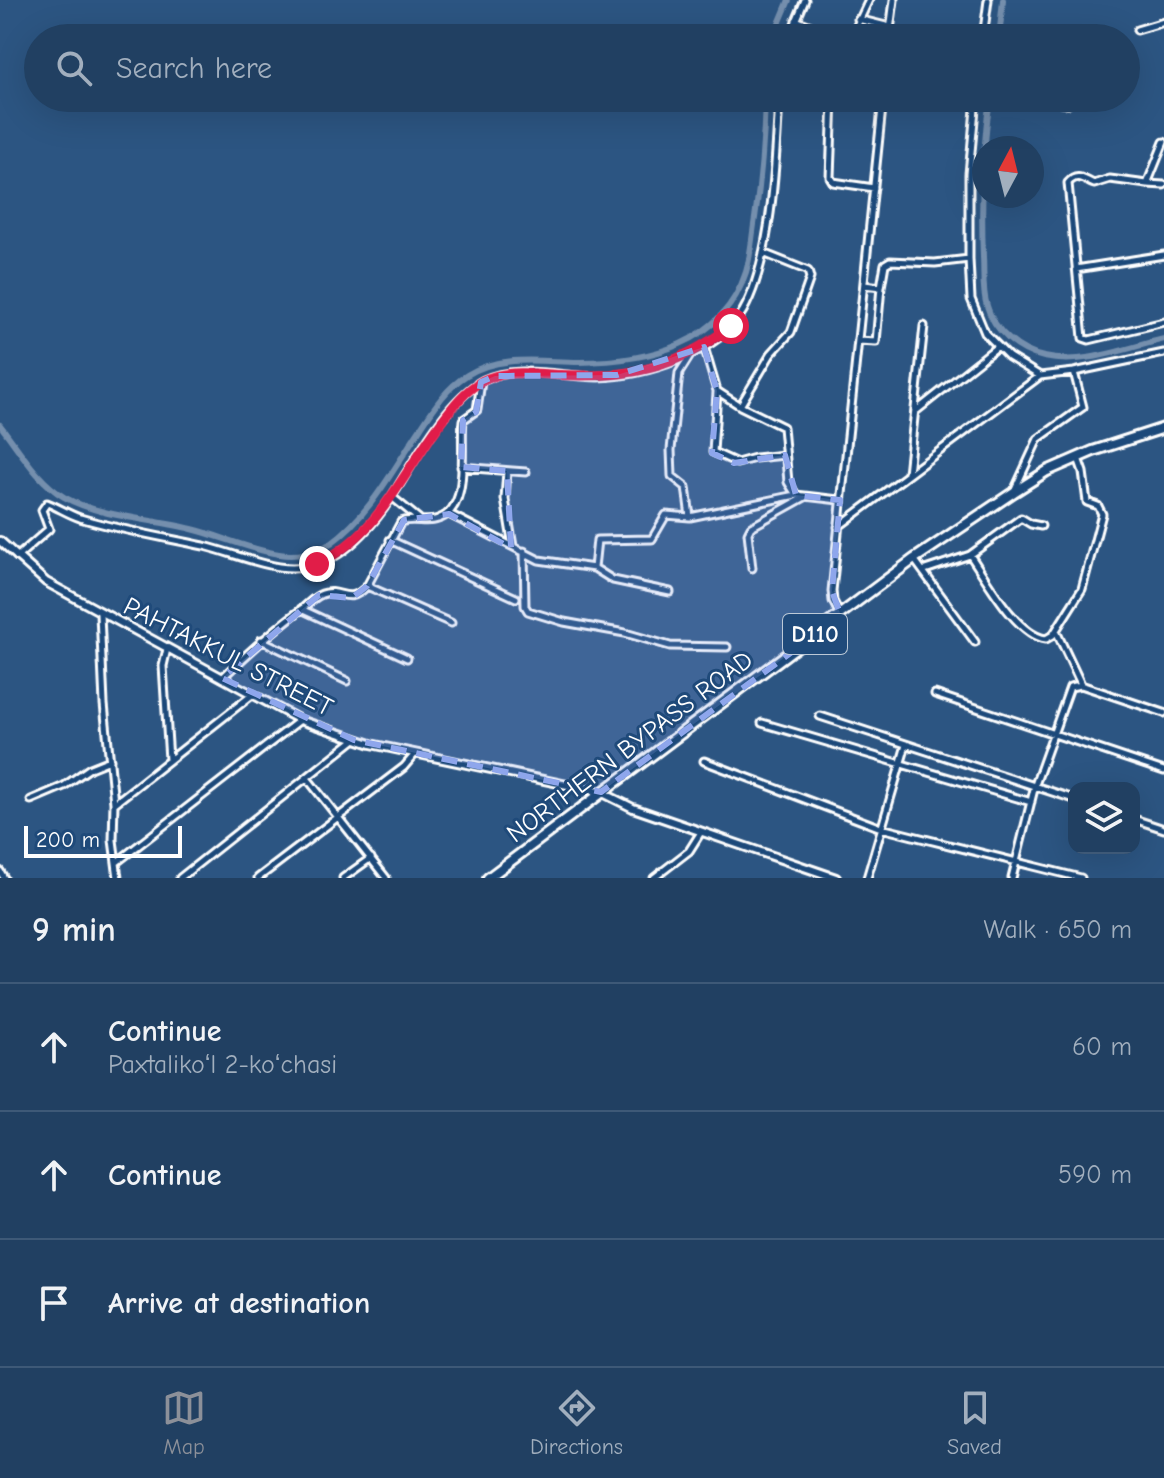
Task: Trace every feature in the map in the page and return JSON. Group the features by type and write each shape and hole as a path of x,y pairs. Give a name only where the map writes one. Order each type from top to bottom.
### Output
{"main road":[{"name":"NORTHERN BYPASS ROAD","path":"488,878 914,559 1014,492 1047,471 1078,457 1164,428"}],"street":[{"path":"794,24 805,0"},
{"path":"856,24 869,0"},
{"path":"890,24 894,0"},
{"path":"985,24 988,0"},
{"path":"858,19 878,24"},
{"path":"796,20 806,24"},
{"path":"1140,29 1164,22"},
{"path":"17,557 49,529 42,510 47,503 88,520 279,567 297,568 317,564 341,552 368,527 457,402 481,382 516,373 617,375 659,366 704,347 731,326 742,312 755,284 763,253 778,112"},
{"path":"832,112 830,177 833,182 874,188"},
{"path":"841,616 833,601 840,500 882,112"},
{"path":"975,112 969,174 971,299 985,333 1009,357 1040,376"},
{"path":"1147,184 1164,142"},
{"path":"1164,185 1110,179 1094,184 1081,177 1070,180 1067,189 1085,339 1164,322"},
{"path":"740,406 771,354 791,332 810,278 808,271 763,253"},
{"path":"1076,269 1164,255"},
{"path":"858,341 876,342 885,264 890,261 935,263 969,259"},
{"path":"864,285 881,287"},
{"path":"908,474 924,326"},
{"path":"915,411 998,346"},
{"path":"704,347 717,391 713,452 737,463 785,455"},
{"path":"690,517 686,487 672,476 671,450 679,373 691,353"},
{"path":"838,528 1040,376 1164,353"},
{"path":"1014,492 1038,439 1083,407 1074,372"},
{"path":"222,678 261,640 324,593 350,598 360,593 367,586 401,522 440,519 449,514 455,507 460,489 463,420 477,410 481,382"},
{"path":"717,391 783,427 788,482 796,495"},
{"path":"970,555 1019,624 1039,638 1049,638 1082,589 1102,515 1101,509 1087,502 1078,457"},
{"path":"461,467 526,472"},
{"path":"505,471 509,546"},
{"path":"594,568 598,540 652,539 666,515 690,517 796,495 840,500"},
{"path":"752,568 748,533 751,527 806,496"},
{"path":"392,497 421,520"},
{"path":"449,514 539,560 594,568 613,580 670,592"},
{"path":"925,570 970,555 1021,518 1041,526"},
{"path":"390,540 516,598"},
{"name":"PAHTAKKUL STREET","path":"0,541 46,582 300,720 354,740 601,792 633,808 836,878"},
{"path":"524,551 525,606 528,611 670,646 727,647"},
{"path":"914,559 975,642"},
{"path":"367,586 451,623"},
{"path":"301,609 407,658"},
{"path":"100,614 104,704 114,803 113,840 118,878"},
{"path":"1056,631 1081,685"},
{"path":"261,640 347,681"},
{"path":"167,649 163,666 170,761"},
{"path":"1012,878 1035,785 1068,689 1072,685 1081,685 1164,713"},
{"path":"935,694 1164,771"},
{"path":"114,803 252,695"},
{"path":"820,716 1068,797"},
{"path":"117,862 300,720"},
{"path":"762,723 1031,802"},
{"path":"180,878 354,740"},
{"path":"867,878 906,745"},
{"path":"258,878 404,767 415,754"},
{"path":"31,800 64,786 90,768 110,760"},
{"path":"704,761 881,828 1081,878"},
{"path":"307,778 386,878"},
{"path":"1140,821 1164,829"},
{"path":"654,878 689,851 701,832"},
{"path":"343,878 371,858"},
{"path":"0,871 4,878"}],"highlighted area":[{"path":"704,347 717,391 712,453 734,463 785,455 796,495 840,500 832,591 841,616 601,792 354,740 222,678 319,595 352,598 367,586 404,520 449,514 511,548 507,471 461,467 463,420 476,412 481,382 495,376 617,375"}],"waterway":[{"path":"779,24 789,0"},
{"path":"1000,24 1003,0"},
{"path":"0,425 45,482 78,504 192,529 268,552 292,555 319,549 331,543 358,519 440,399 467,375 480,368 507,362 605,361 656,353 701,333 720,317 735,297 749,259 761,173 764,112"},
{"path":"989,112 982,237 984,294 995,324 1009,339 1026,350 1059,359 1089,358 1164,339"}],"route":[{"path":"317,564 341,552 368,527 457,402 481,382 516,373 598,377 636,372 704,347 731,326"}]}
